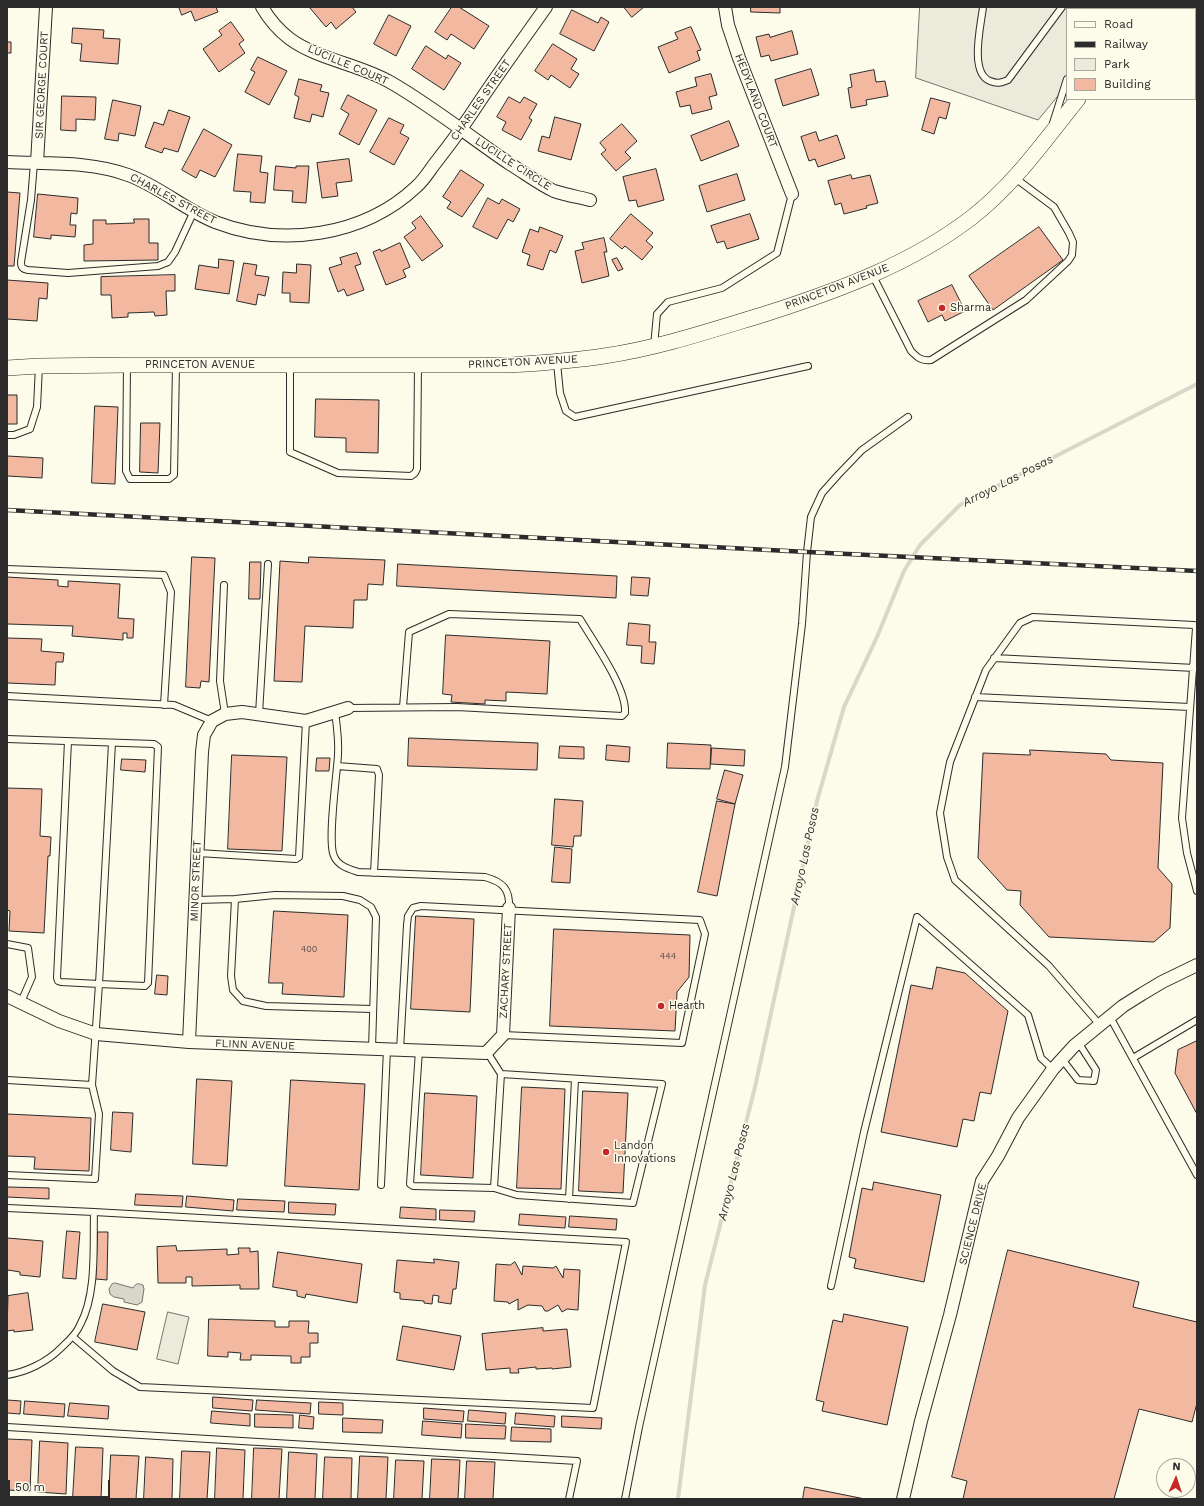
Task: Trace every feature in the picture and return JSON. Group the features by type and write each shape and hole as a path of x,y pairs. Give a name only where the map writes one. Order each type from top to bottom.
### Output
{"street":[{"name":"SIR GEORGE COURT","path":"36,163 46,7"},
{"name":"LUCILLE COURT","path":"262,7 274,24 291,40 338,61 373,73 389,81 422,102 461,130"},
{"name":"CHARLES STREET","path":"7,162 66,164 112,170 144,182 214,222 239,230 267,235 307,234 328,232 349,226 374,217 392,206 417,186 461,130 546,7"},
{"name":"HEDYLAND COURT","path":"725,7 728,25 739,58 792,194"},
{"name":"PRINCETON AVENUE","path":"7,368 39,366 290,364 418,366 510,365 557,362 605,356 654,346 714,330 812,299 892,266 936,242 971,218 1014,178 1077,100"},
{"name":"LUCILLE CIRCLE","path":"461,130 543,185 555,191 590,200"},
{"path":"212,721 225,714 242,712 306,721 348,708"},
{"name":"MINOR STREET","path":"189,1042 202,752 204,735 212,721"},
{"name":"ZACHARY STREET","path":"503,1035 509,909"},
{"name":"SCIENCE DRIVE","path":"903,1499 952,1308 982,1181 998,1156 1018,1118 1053,1069 1078,1042 1123,1006 1162,982 1197,965"},
{"name":"FLINN AVENUE","path":"7,996 59,1021 96,1034 189,1042 487,1052"},
{"path":"487,1052 503,1035"}],"lane":[{"path":"983,7 977,58 978,67 982,75 987,80 994,83 1000,83 1008,80 1062,7"},
{"path":"1048,136 1066,82"},
{"path":"36,163 21,262 22,268 28,270 68,273 158,266 168,262 175,252 194,211"},
{"path":"872,274 911,351 920,359 925,361 931,360 1026,300 1068,261 1072,255 1073,242 1069,232 1054,207 1014,178"},
{"path":"654,346 657,314 668,302 722,288 778,253 792,194"},
{"path":"557,362 560,393 566,412 575,417 808,366"},
{"path":"290,364 290,452 338,474 411,476 417,469 418,366"},
{"path":"127,365 126,471 130,479 169,479 174,475 176,365"},
{"path":"7,435 14,435 30,429 37,407 39,366"},
{"path":"625,1499 639,1427 785,767 802,624 811,517 822,493 862,450 908,417"},
{"path":"259,714 268,564"},
{"path":"7,569 164,575 171,592 164,705"},
{"path":"224,585 220,681 225,714"},
{"path":"348,708 403,708 457,707 622,716 626,709 620,687 580,619 449,614 409,632 403,708"},
{"path":"1100,1025 1049,966 955,880 947,857 940,813 950,762 986,670 1020,624 1033,617 1194,625 1196,628 1195,668 1190,707 1182,818 1187,854 1197,891"},
{"path":"994,658 1195,668"},
{"path":"7,696 174,705 212,721"},
{"path":"975,697 1190,707"},
{"path":"335,712 338,735 332,840 334,855 343,866 358,872 485,878 498,880 507,890 509,909"},
{"path":"198,853 299,858 306,721"},
{"path":"7,739 68,741 112,743 154,744 158,747 148,983 145,986 61,982 57,978 68,741"},
{"path":"7,1175 95,1179 99,1114 92,1085 112,743"},
{"path":"337,766 377,769 374,873"},
{"path":"196,900 235,899 275,895 343,896 360,900 371,907 376,917 372,1009 372,1049"},
{"path":"235,899 231,976 233,990 243,1001 266,1006 372,1009"},
{"path":"400,1050 407,926 408,916 413,908 421,906 509,909 700,920 705,934 682,1043 503,1035"},
{"path":"831,1286 864,1132 917,917 1028,1015 1041,1058 1053,1069"},
{"path":"7,944 28,948 32,977 21,1002"},
{"path":"1110,1016 1197,1175"},
{"path":"1133,1058 1197,1020"},
{"path":"1062,1059 1078,1080 1094,1081 1096,1070 1078,1042"},
{"path":"381,1185 387,1049"},
{"path":"419,1050 410,1184 413,1186 494,1188 517,1196 633,1203 662,1084 501,1074"},
{"path":"487,1052 501,1074 494,1188"},
{"path":"569,1199 575,1079"},
{"path":"7,1080 92,1085"},
{"path":"7,1208 626,1242 593,1408 140,1387 113,1371 73,1337"},
{"path":"7,1375 43,1363 73,1337 80,1326 86,1313 91,1288 94,1212"},
{"path":"7,1427 577,1461 569,1499"}],"green space":[{"path":"920,7 1132,7 1066,8 1066,86 1038,120 916,78"},
{"path":"168,1312 189,1317 178,1364 157,1359"}],"shaded area":[{"path":"115,1283 133,1288 137,1284 143,1285 144,1289 142,1302 137,1305 124,1302 124,1299 114,1297 110,1294 109,1289 112,1284"}],"building":[{"path":"179,7 216,7 218,12 195,21 191,11 182,15"},
{"path":"352,7 356,12 336,29 331,22 326,27 310,8"},
{"path":"452,7 459,7 489,26 474,49 451,34 447,40 435,32"},
{"path":"624,7 644,7 632,17"},
{"path":"751,7 780,7 780,13 751,12"},
{"path":"572,10 598,23 601,17 609,22 594,51 560,34"},
{"path":"389,15 411,26 396,56 374,44"},
{"path":"231,22 244,40 239,44 245,53 219,72 203,49 222,35 219,31"},
{"path":"691,27 701,50 697,51 700,60 669,73 658,47 678,39 675,33"},
{"path":"73,28 104,30 103,38 120,39 118,64 80,61 82,44 72,43"},
{"path":"792,31 798,54 771,61 769,55 761,57 756,37 769,34 770,37"},
{"path":"7,42 11,42 11,53 7,53"},
{"path":"553,44 577,59 571,69 579,74 570,88 551,75 548,80 535,71"},
{"path":"426,46 446,59 448,55 461,63 444,90 412,69"},
{"path":"258,57 287,71 269,105 245,92 255,72 251,70"},
{"path":"811,69 819,95 783,106 775,80"},
{"path":"874,70 876,82 885,81 888,96 866,100 867,105 851,108 848,88 852,87 850,75"},
{"path":"711,74 717,95 709,97 712,109 692,114 690,105 680,107 676,92 697,86 695,78"},
{"path":"299,79 322,85 320,91 329,93 323,117 312,114 310,122 294,118 299,97 295,95"},
{"path":"348,95 377,110 359,145 339,134 349,114 341,109"},
{"path":"62,96 96,97 95,120 76,119 76,131 61,130"},
{"path":"509,97 520,103 524,97 537,104 529,118 532,120 521,140 502,130 506,122 497,117"},
{"path":"931,98 950,103 946,119 939,117 934,134 922,130"},
{"path":"113,100 141,106 135,136 119,133 118,141 105,139"},
{"path":"169,110 190,117 178,152 164,148 162,153 145,147 154,122 163,125"},
{"path":"555,117 581,124 571,160 538,151 542,136 549,138"},
{"path":"389,118 404,125 400,133 409,138 394,165 370,152"},
{"path":"729,121 739,146 701,161 691,136"},
{"path":"622,124 637,141 625,152 631,158 616,171 601,154 606,150 600,143"},
{"path":"204,129 232,145 215,177 200,170 196,178 182,170"},
{"path":"816,132 819,141 837,135 845,158 818,167 815,159 809,161 801,137"},
{"path":"238,154 262,156 260,172 268,173 265,203 250,202 251,192 234,191"},
{"path":"349,159 352,181 336,183 338,196 322,198 317,163"},
{"path":"276,166 296,168 296,166 309,166 306,203 292,202 293,191 274,190"},
{"path":"656,169 664,200 638,207 636,200 629,201 623,177"},
{"path":"461,170 484,185 462,217 447,208 451,202 443,197"},
{"path":"737,174 745,200 707,212 699,186"},
{"path":"851,175 852,179 870,175 878,203 866,206 867,208 844,214 841,203 835,205 828,181"},
{"path":"7,192 20,193 14,266 7,266"},
{"path":"38,194 78,198 77,214 71,213 70,225 76,225 75,237 51,235 51,239 34,237"},
{"path":"488,198 499,204 502,199 520,209 513,222 508,219 497,239 473,227"},
{"path":"631,214 653,233 646,241 653,247 642,260 625,246 622,249 610,239"},
{"path":"750,214 759,239 727,249 724,241 717,243 711,226"},
{"path":"421,216 443,246 422,261 404,237 416,228 412,223"},
{"path":"134,219 149,219 149,243 158,243 158,260 84,261 84,245 93,244 93,220 106,220 106,224 134,223"},
{"path":"540,227 563,236 556,253 550,250 543,270 527,265 530,255 522,252 530,229 538,232"},
{"path":"1039,227 1063,260 993,310 969,276"},
{"path":"604,238 607,252 604,252 609,276 582,283 575,251 584,249 582,243"},
{"path":"400,243 410,267 403,270 406,277 386,285 373,252 380,249 381,251"},
{"path":"357,253 361,264 355,266 364,290 347,296 344,289 338,292 329,268 342,264 340,258"},
{"path":"617,258 623,269 618,271 612,260"},
{"path":"219,259 234,261 229,294 195,289 199,265 218,268"},
{"path":"244,263 257,265 255,275 269,277 265,296 258,294 256,305 237,301"},
{"path":"297,264 311,265 309,303 290,302 290,293 282,293 283,272 296,273"},
{"path":"175,275 175,291 166,291 167,315 155,316 154,312 128,313 128,317 112,318 111,295 101,295 101,277"},
{"path":"7,280 48,283 47,299 39,298 37,321 7,319"},
{"path":"952,285 965,311 945,321 942,315 928,322 918,301"},
{"path":"7,395 17,395 17,424 7,424"},
{"path":"316,399 379,400 378,453 346,452 346,438 315,437"},
{"path":"95,406 118,407 115,484 92,483"},
{"path":"141,423 160,423 158,473 140,472"},
{"path":"7,456 43,458 42,478 7,476"},
{"path":"192,557 215,558 209,682 201,681 200,688 186,687"},
{"path":"309,557 385,560 383,585 368,584 367,600 354,600 353,628 305,626 302,682 274,681 280,561 308,563"},
{"path":"250,562 261,562 260,599 249,599"},
{"path":"398,564 617,576 616,598 397,586"},
{"path":"7,577 58,580 58,586 68,587 68,581 120,584 118,618 134,619 133,638 127,638 127,633 123,633 123,640 72,636 73,626 7,624"},
{"path":"632,577 650,578 648,596 631,595"},
{"path":"629,623 650,625 649,642 656,642 654,664 641,663 642,646 627,645"},
{"path":"446,635 550,641 547,694 506,692 506,701 485,700 485,704 451,702 452,695 443,694"},
{"path":"7,638 42,639 41,651 64,653 63,662 56,662 55,685 7,683"},
{"path":"409,738 538,743 537,770 408,766"},
{"path":"668,743 711,745 710,769 667,768"},
{"path":"607,745 630,747 629,762 606,760"},
{"path":"560,746 584,747 584,759 559,758"},
{"path":"712,748 745,750 744,766 711,764"},
{"path":"1030,750 1106,754 1111,760 1163,763 1158,868 1172,884 1170,928 1154,942 1049,937 1020,905 1021,891 1007,890 978,858 983,753 1030,755"},
{"path":"232,755 287,757 282,851 228,849"},
{"path":"317,758 330,758 329,771 316,771"},
{"path":"122,759 146,760 145,772 121,770"},
{"path":"725,770 743,775 735,804 717,799"},
{"path":"7,788 42,789 40,836 51,837 50,856 48,856 44,933 9,931 10,911 7,910"},
{"path":"555,799 583,801 581,836 574,836 573,847 552,845"},
{"path":"717,801 735,804 717,896 698,892"},
{"path":"555,847 572,849 570,883 552,882"},
{"path":"274,911 348,915 344,997 282,994 283,983 269,983"},
{"path":"416,916 474,919 470,1012 411,1009"},
{"path":"554,929 690,935 689,977 677,992 675,1031 550,1026"},
{"path":"937,967 965,973 1008,1011 991,1094 980,1092 974,1121 963,1119 957,1147 881,1132 911,985 932,989"},
{"path":"157,975 168,976 167,995 155,994"},
{"path":"1197,1041 1197,1114 1175,1073 1178,1050"},
{"path":"197,1079 232,1081 227,1166 193,1164"},
{"path":"291,1080 365,1084 359,1190 285,1186"},
{"path":"522,1087 565,1089 561,1189 517,1188"},
{"path":"583,1091 628,1093 623,1193 579,1191"},
{"path":"425,1093 477,1096 473,1178 421,1175"},
{"path":"113,1112 133,1113 131,1152 111,1150"},
{"path":"7,1114 91,1118 89,1171 34,1169 35,1157 7,1156"},
{"path":"874,1182 941,1195 924,1282 854,1268 856,1259 849,1257 862,1188 872,1190"},
{"path":"7,1187 49,1188 49,1199 7,1197"},
{"path":"136,1194 183,1196 182,1207 135,1205"},
{"path":"187,1196 234,1200 233,1211 186,1207"},
{"path":"238,1199 285,1201 284,1212 237,1210"},
{"path":"289,1202 336,1204 335,1215 289,1213"},
{"path":"401,1207 436,1209 436,1220 400,1218"},
{"path":"440,1210 475,1211 474,1222 440,1220"},
{"path":"520,1214 566,1217 565,1228 519,1225"},
{"path":"570,1216 617,1219 616,1230 569,1227"},
{"path":"67,1231 80,1232 76,1279 63,1278"},
{"path":"98,1232 108,1232 107,1280 96,1279"},
{"path":"7,1238 43,1241 40,1277 20,1275 20,1272 8,1270 7,1274"},
{"path":"176,1246 177,1251 227,1249 227,1255 239,1254 238,1248 250,1248 250,1252 258,1251 259,1289 240,1289 240,1285 192,1286 192,1277 186,1277 186,1283 158,1283 157,1247"},
{"path":"1008,1250 1139,1282 1133,1307 1197,1322 1197,1403 1192,1422 1139,1409 1114,1499 963,1499 967,1481 952,1477"},
{"path":"278,1252 362,1264 357,1303 306,1294 305,1298 297,1296 297,1291 273,1287"},
{"path":"434,1259 459,1262 456,1289 453,1289 451,1304 438,1302 439,1296 433,1295 432,1304 424,1303 424,1301 400,1299 400,1293 394,1292 397,1260 434,1263"},
{"path":"515,1262 522,1275 523,1266 553,1268 556,1266 563,1278 564,1269 580,1270 578,1310 567,1309 562,1312 558,1305 548,1311 545,1311 542,1306 528,1305 518,1310 518,1299 509,1304 508,1302 494,1301 496,1264 510,1265"},
{"path":"28,1293 33,1330 14,1332 14,1330 7,1331 8,1296"},
{"path":"103,1304 145,1312 137,1350 95,1342"},
{"path":"844,1314 908,1327 887,1425 822,1411 824,1402 816,1400 833,1320 842,1322"},
{"path":"209,1319 275,1321 275,1327 289,1327 289,1321 309,1321 308,1333 318,1333 318,1343 310,1343 310,1357 301,1357 301,1363 291,1363 291,1356 251,1355 251,1360 240,1360 241,1353 228,1352 228,1357 208,1356"},
{"path":"403,1326 461,1336 454,1370 397,1360"},
{"path":"543,1328 543,1331 567,1329 571,1367 536,1369 536,1367 518,1369 519,1373 510,1373 510,1368 486,1370 482,1334"},
{"path":"213,1397 253,1400 252,1411 213,1408"},
{"path":"7,1400 21,1401 20,1414 7,1413"},
{"path":"257,1400 311,1403 310,1414 256,1410"},
{"path":"25,1401 65,1404 64,1417 24,1414"},
{"path":"319,1402 343,1403 343,1415 319,1414"},
{"path":"70,1403 109,1406 108,1419 68,1416"},
{"path":"424,1408 464,1411 463,1422 424,1419"},
{"path":"469,1410 506,1413 505,1424 468,1421"},
{"path":"212,1411 250,1414 250,1426 211,1423"},
{"path":"516,1413 555,1416 554,1427 515,1424"},
{"path":"255,1414 293,1415 293,1428 255,1427"},
{"path":"300,1415 314,1417 313,1429 299,1428"},
{"path":"562,1416 602,1418 601,1429 562,1427"},
{"path":"343,1418 383,1420 382,1433 343,1432"},
{"path":"423,1421 462,1424 461,1438 422,1435"},
{"path":"466,1424 506,1426 505,1439 466,1438"},
{"path":"512,1427 551,1429 551,1442 511,1441"},
{"path":"7,1439 32,1440 30,1491 7,1490"},
{"path":"40,1441 68,1443 66,1494 38,1492"},
{"path":"76,1447 103,1448 101,1499 73,1498"},
{"path":"217,1448 245,1450 243,1499 215,1499"},
{"path":"254,1448 282,1449 279,1499 252,1499"},
{"path":"182,1451 210,1452 207,1499 180,1499"},
{"path":"289,1452 317,1454 315,1499 287,1499"},
{"path":"111,1455 139,1456 136,1499 109,1499"},
{"path":"360,1456 388,1457 386,1499 358,1499"},
{"path":"146,1457 173,1459 172,1499 144,1499"},
{"path":"325,1457 352,1458 351,1499 323,1499"},
{"path":"432,1459 460,1460 458,1499 430,1499"},
{"path":"396,1460 424,1461 422,1499 394,1499"},
{"path":"467,1461 495,1462 493,1499 465,1499"},
{"path":"805,1487 865,1499 803,1499"}],"waterway":[{"name":"Arroyo Las Posas","path":"678,1499 705,1285 755,1087 817,801 844,707 877,637 904,571 920,545 960,505 1197,384"}],"railway":[{"path":"7,510 1197,571"}],"place":[{"name":"Sharma","path":"942,308"},
{"name":"Hearth","path":"661,1006"},
{"name":"Landon Innovations","path":"606,1152"}]}
